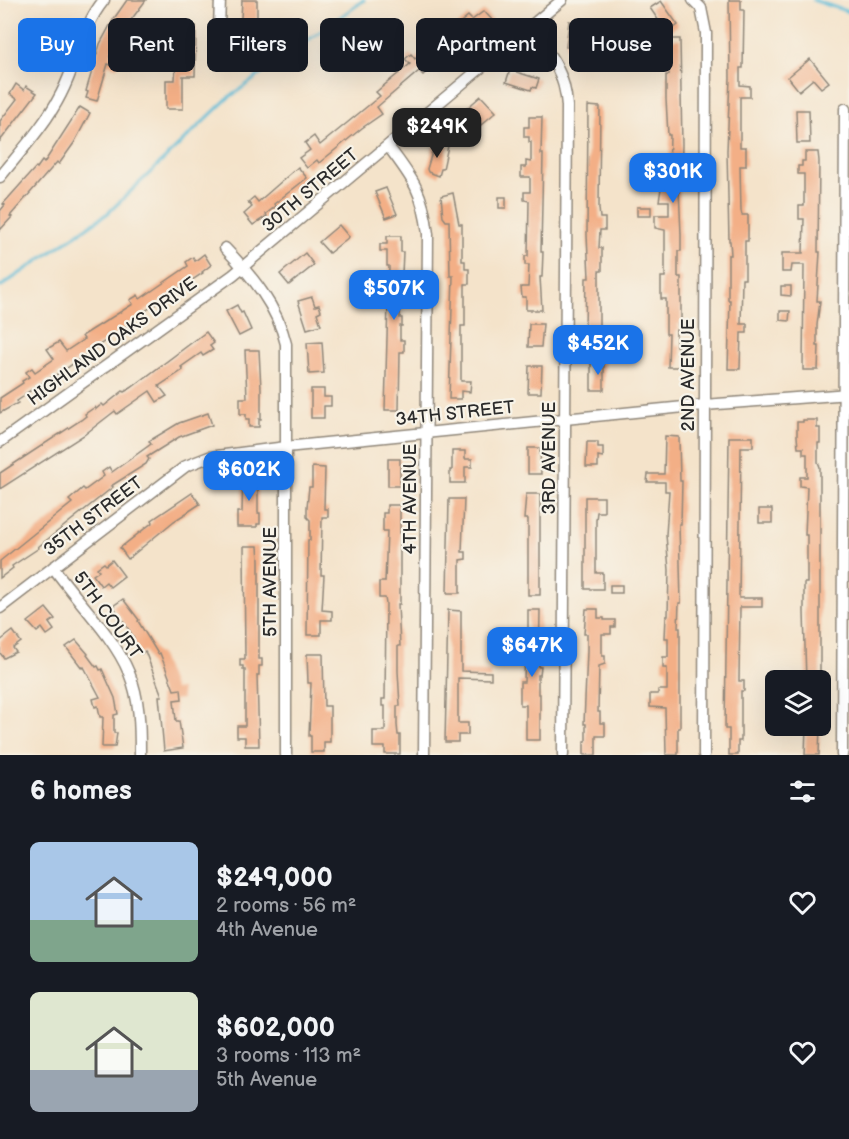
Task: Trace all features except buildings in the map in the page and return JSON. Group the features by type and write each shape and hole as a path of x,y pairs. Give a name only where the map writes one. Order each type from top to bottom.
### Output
{"street":[{"path":"0,177 56,103 66,83 85,30 104,0"},
{"path":"219,18 220,0"},
{"name":"30TH STREET","path":"541,18 562,0"},
{"name":"2ND AVENUE","path":"693,0 701,8 706,33 704,755"},
{"name":"3RD AVENUE","path":"557,66 567,95 563,755"},
{"name":"30TH STREET","path":"243,267 477,72"},
{"path":"842,755 846,115"},
{"name":"4TH AVENUE","path":"388,146 414,180 426,212 429,268 424,755"},
{"name":"5TH AVENUE","path":"225,248 243,267 275,312 286,344 286,755"},
{"name":"HIGHLAND OAKS DRIVE","path":"0,442 243,267"},
{"name":"34TH STREET","path":"209,457 566,418 846,394"},
{"name":"35TH STREET","path":"0,608 186,466 209,457"},
{"name":"5TH COURT","path":"54,567 117,650 128,669 137,701 140,755"}],"waterway":[{"path":"0,287 108,213 228,98 364,0"},
{"path":"813,0 849,12"}]}
